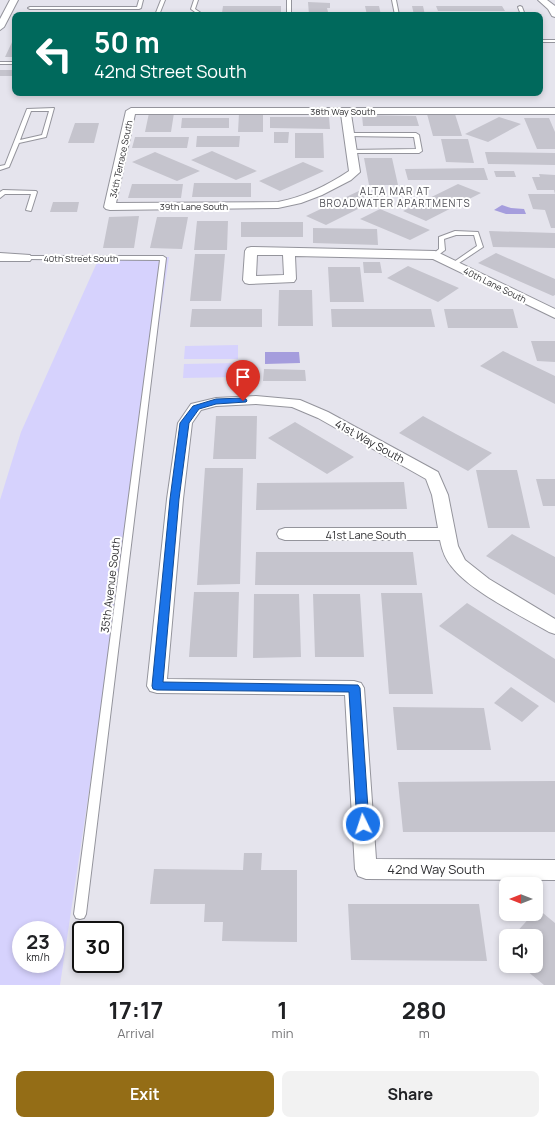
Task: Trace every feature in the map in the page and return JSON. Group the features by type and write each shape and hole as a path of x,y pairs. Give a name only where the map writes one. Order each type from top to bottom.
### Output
{"street":[{"path":"0,27 14,0"},
{"path":"542,0 553,7"},
{"name":"38th Way South","path":"132,111 555,111"},
{"name":"34th Terrace South","path":"110,207 132,111"},
{"path":"346,111 351,151"},
{"name":"39th Lane South","path":"110,207 292,204 345,179 354,172 351,151"},
{"path":"289,252 435,255"},
{"name":"40th Lane South","path":"435,255 555,314"},
{"name":"40th Street South","path":"0,257 26,258"},
{"name":"41st Way South","path":"366,869 354,688 157,686 175,499 185,423 196,407 216,402 256,400 295,403 323,415 432,476 438,486 446,534 453,557 470,575 555,628"},
{"name":"41st Lane South","path":"286,534 446,534"},
{"name":"42nd Way South","path":"366,869 555,870"}],"lane":[{"path":"30,8 139,8 141,0"},
{"path":"158,12 163,0"},
{"path":"196,0 193,10 197,12"},
{"path":"289,0 289,12"},
{"path":"394,0 396,12"},
{"path":"520,7 522,12"},
{"path":"543,41 555,42"},
{"path":"0,63 12,63"},
{"path":"0,168 7,166 16,142 29,110 52,109 44,136 16,142"},
{"path":"349,135 416,135 419,151 351,151"},
{"path":"0,196 3,192 34,192 29,210"},
{"path":"435,255 442,250 441,238 455,233 476,233 480,248 453,265"},
{"name":"40th Street South","path":"26,258 163,258"},
{"name":"35th Avenue South","path":"80,914 163,258"}],"shaded area":[{"path":"502,205 511,208 524,209 526,214 506,214 494,210"},
{"path":"169,257 64,958 64,921 12,921 12,973 62,973 60,985 0,985 0,500 21,432 99,258"},
{"path":"238,345 238,359 184,359 185,346"},
{"path":"265,352 299,352 300,363 265,364"},
{"path":"238,363 237,377 183,378 184,364"}],"building":[{"path":"308,2 330,3 330,8 327,8 328,12 309,12"},
{"path":"223,6 281,6 281,12 222,12"},
{"path":"365,6 379,6 380,12 366,12"},
{"path":"412,6 423,6 424,12 413,12"},
{"path":"436,6 502,6 505,11 438,11"},
{"path":"12,42 12,57 5,57"},
{"path":"0,70 12,70 12,76 0,76"},
{"path":"149,113 174,113 171,132 145,132"},
{"path":"239,113 263,113 263,132 238,132"},
{"path":"427,114 455,114 462,136 433,136"},
{"path":"362,115 416,116 419,126 363,126"},
{"path":"270,117 329,117 330,129 270,128"},
{"path":"499,117 521,124 488,142 465,134"},
{"path":"182,118 229,118 229,128 181,128"},
{"path":"524,118 549,118 555,132 555,149 537,149"},
{"path":"75,123 99,123 94,143 68,143"},
{"path":"274,132 289,132 288,143 274,143"},
{"path":"295,133 323,133 324,158 295,158"},
{"path":"197,136 240,136 239,147 196,147"},
{"path":"135,137 189,137 187,148 132,148"},
{"path":"441,139 468,139 474,163 446,162"},
{"path":"212,151 257,171 236,180 191,160"},
{"path":"155,152 200,171 177,181 132,162"},
{"path":"485,152 555,153 555,165 488,164"},
{"path":"364,158 392,158 398,185 369,185"},
{"path":"303,162 324,171 280,191 259,181"},
{"path":"484,168 488,180 408,180 405,169"},
{"path":"494,171 514,171 516,177 496,177"},
{"path":"539,174 555,175 555,194 554,190 537,190 532,177 540,177"},
{"path":"194,183 251,183 251,197 192,197"},
{"path":"132,184 183,184 181,198 128,198"},
{"path":"458,184 481,193 426,221 403,211"},
{"path":"363,189 382,197 326,225 306,216"},
{"path":"528,194 555,194 555,228 551,228 545,210 533,209"},
{"path":"53,202 79,202 77,212 50,212"},
{"path":"380,209 430,230 410,240 360,219"},
{"path":"139,216 134,248 103,248 109,217"},
{"path":"157,217 188,217 182,249 150,248"},
{"path":"197,221 228,221 227,250 194,250"},
{"path":"241,222 303,222 303,237 241,237"},
{"path":"313,228 377,229 378,245 313,243"},
{"path":"489,231 555,233 555,248 493,247"},
{"path":"496,253 555,279 555,295 553,296 478,263"},
{"path":"195,254 225,254 221,301 190,301"},
{"path":"363,262 380,262 382,273 364,273"},
{"path":"408,266 459,288 438,302 387,278"},
{"path":"328,267 360,267 364,302 330,302"},
{"path":"279,290 312,290 313,326 278,326"},
{"path":"192,309 262,309 262,327 190,327"},
{"path":"331,309 431,309 435,327 332,327"},
{"path":"444,309 513,309 518,328 448,328"},
{"path":"531,341 555,341 555,362 537,361"},
{"path":"503,351 555,376 555,404 480,366"},
{"path":"264,369 305,370 306,381 263,381"},
{"path":"216,416 257,416 256,459 213,459"},
{"path":"423,416 492,453 468,471 399,433"},
{"path":"295,422 354,457 327,474 268,438"},
{"path":"205,468 243,468 240,584 197,585"},
{"path":"476,470 517,470 530,528 488,528"},
{"path":"536,479 555,479 555,506 543,506"},
{"path":"404,482 407,509 256,510 257,483"},
{"path":"512,534 555,557 555,595 486,556"},
{"path":"256,552 413,552 417,585 255,585"},
{"path":"194,592 239,592 237,657 189,657"},
{"path":"381,593 422,593 433,694 389,694"},
{"path":"254,594 299,594 301,657 253,658"},
{"path":"313,594 360,594 364,657 315,657"},
{"path":"467,603 555,659 555,703 439,626"},
{"path":"511,687 539,706 522,722 494,703"},
{"path":"393,707 484,708 491,750 397,750"},
{"path":"555,781 555,832 403,832 398,782"},
{"path":"244,853 262,853 261,870 297,870 297,942 222,941 223,922 204,922 205,904 150,904 154,869 243,870"},
{"path":"348,904 479,904 487,961 351,960"},
{"path":"543,913 555,923 555,985 544,985 529,973 543,973 543,929 519,929 527,921 543,921"}],"district":[{"name":"ALTA MAR AT BROADWATER APARTMENTS","path":"395,196"}],"route":[{"path":"243,401 216,402 196,407 185,423 175,499 157,686 354,688 363,824"}]}
